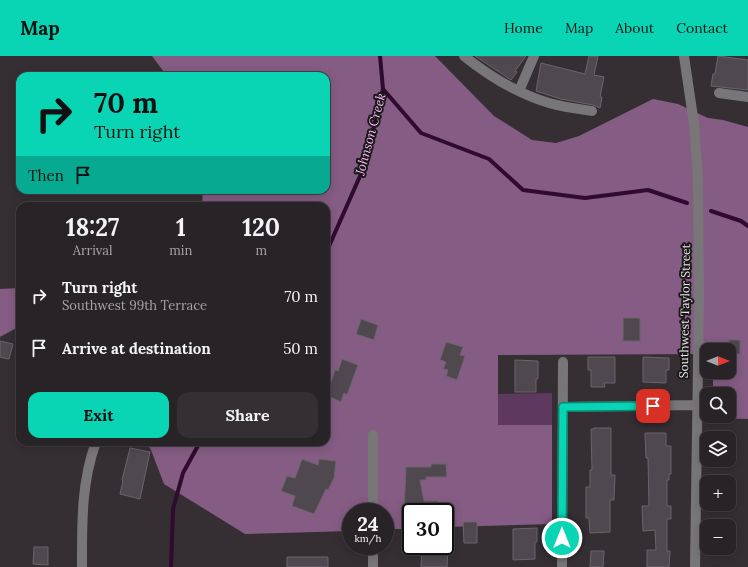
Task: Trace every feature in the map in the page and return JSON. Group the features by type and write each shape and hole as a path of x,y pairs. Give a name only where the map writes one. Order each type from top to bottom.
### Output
{"street":[{"path":"464,56 485,71 519,91 550,103 592,111"},
{"path":"519,91 534,56"},
{"name":"Southwest Taylor Street","path":"684,56 694,124 698,178 699,298 696,405 695,567"},
{"path":"719,93 748,97"},
{"path":"562,567 563,362"},
{"path":"563,407 696,405"},
{"path":"373,435 373,503"},
{"path":"82,567 82,503 84,485 95,446"},
{"path":"373,555 373,567"}],"shaded area":[{"path":"152,56 435,56 494,116 532,140 556,143 579,136 653,99 678,104 708,118 723,120 748,127 748,419 736,419 736,387 713,387 713,379 736,379 736,343 700,343 700,354 498,355 498,425 552,425 552,524 454,527 454,503 402,503 402,529 394,529 394,503 342,503 342,531 245,534 164,484 148,446 330,446 330,202 202,202 203,194 330,194 330,72 164,72"},
{"path":"16,288 16,328 0,337 0,289"},
{"path":"552,393 552,425 498,425 498,394"}],"building":[{"path":"475,56 526,56 515,71 517,72 511,80"},
{"path":"589,56 598,56 594,75 604,77 600,97 602,97 600,108 593,105 561,99 536,91 541,63 585,74"},
{"path":"718,56 748,60 748,90 711,86"},
{"path":"623,318 640,318 640,341 623,341"},
{"path":"361,319 378,325 374,340 356,334"},
{"path":"729,340 740,340 740,354 736,354 736,343 729,343"},
{"path":"0,341 13,344 9,359 0,357"},
{"path":"446,342 463,347 460,355 465,356 457,380 446,376 448,370 443,369 446,362 440,360"},
{"path":"588,357 615,357 615,383 604,383 605,387 591,387 591,370 588,370"},
{"path":"643,357 669,358 669,370 666,370 666,383 643,382"},
{"path":"342,359 358,365 347,395 344,393 341,402 330,397 330,385 335,370 338,371"},
{"path":"515,360 538,361 536,392 515,392"},
{"path":"611,428 611,475 615,475 614,500 610,500 610,532 590,533 589,518 586,518 586,487 590,487 590,470 592,470 591,429"},
{"path":"645,433 666,433 666,446 671,446 671,474 669,474 669,480 667,480 667,506 671,506 671,519 667,519 667,551 670,551 669,567 647,567 647,550 656,550 655,530 643,531 642,506 649,506 648,458 646,458"},
{"path":"130,448 150,452 140,499 120,494"},
{"path":"302,459 318,465 319,459 336,461 334,478 328,490 326,489 314,514 292,506 295,496 281,491 287,476 295,478"},
{"path":"431,464 446,464 447,477 426,477 426,480 420,480 424,501 438,501 438,503 404,503 406,467 431,467"},
{"path":"463,522 477,522 477,543 464,543"},
{"path":"537,528 535,559 513,560 513,529"},
{"path":"34,547 48,547 48,565 33,564"},
{"path":"591,551 604,551 603,567 590,567"},
{"path":"422,555 448,555 447,567 421,567"},
{"path":"287,557 328,557 328,567 287,567"}],"waterway":[{"name":"Johnson Creek","path":"330,244 364,167 383,89 380,56"},
{"path":"383,89 421,133 489,159 523,190 585,198 648,190 687,203"},
{"path":"711,211 741,221 748,226"},
{"name":"Johnson Creek","path":"171,567 173,509 183,473 198,446"}],"route":[{"path":"562,538 563,407 653,406"}]}
